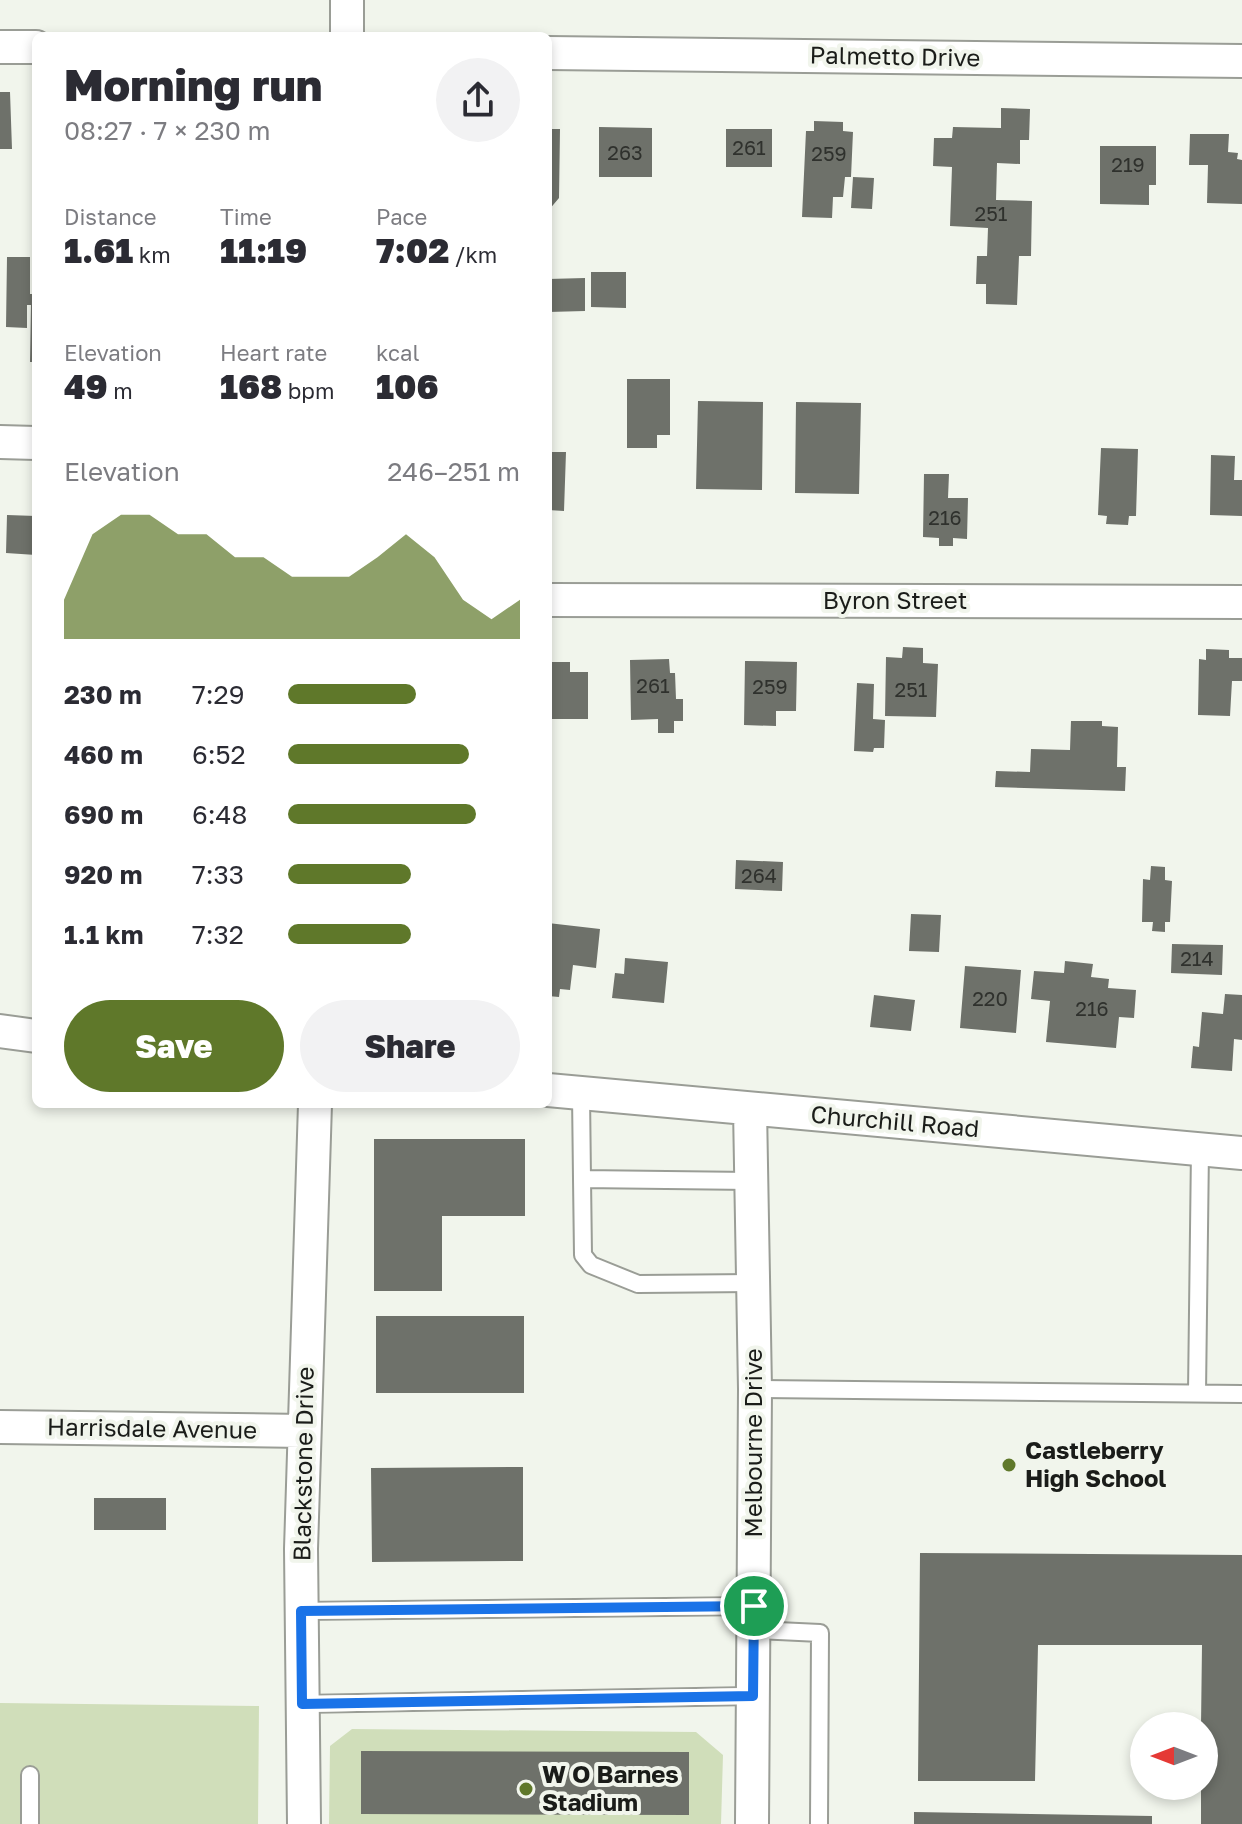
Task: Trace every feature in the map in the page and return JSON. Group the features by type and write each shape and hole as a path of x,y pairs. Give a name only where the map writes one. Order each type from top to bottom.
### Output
{"street":[{"path":"347,0 347,32"},
{"path":"0,47 32,47"},
{"name":"Palmetto Drive","path":"552,53 1242,61"},
{"path":"0,442 32,443"},
{"name":"Byron Street","path":"552,600 1242,602"},
{"path":"0,1031 32,1035"},
{"name":"Churchill Road","path":"552,1090 1242,1153"},
{"name":"Blackstone Drive","path":"304,1824 301,1611 315,1108"},
{"name":"Melbourne Drive","path":"750,1109 755,1389 752,1824"},
{"name":"Harrisdale Avenue","path":"0,1427 304,1431"}],"lane":[{"path":"581,1094 583,1255 591,1265 638,1284 753,1283"},
{"path":"1197,1393 1200,1149"},
{"path":"582,1179 751,1181"},
{"path":"755,1389 1242,1394"},
{"path":"301,1611 754,1618 820,1633 819,1824"},
{"path":"302,1704 753,1696"},
{"path":"30,1775 30,1824"}],"green space":[{"path":"0,1703 259,1706 258,1824 0,1824"},
{"name":"W O Barnes Stadium","path":"352,1729 696,1732 723,1755 721,1824 329,1824 330,1746"}],"building":[{"path":"0,92 10,92 12,149 0,149"},
{"path":"1001,108 1030,109 1029,140 1020,140 1020,164 997,163 996,200 1032,201 1031,256 1019,256 1017,305 986,304 986,284 976,284 977,256 987,256 988,228 950,226 952,167 933,166 934,138 952,138 953,127 1001,128"},
{"path":"814,121 843,122 843,131 853,132 851,177 845,177 843,197 833,197 832,218 802,217 806,131 814,131"},
{"path":"599,127 652,128 652,177 599,177"},
{"path":"552,129 560,129 559,198 552,206"},
{"path":"726,129 772,129 772,167 726,167"},
{"path":"1190,134 1229,134 1228,152 1238,153 1237,159 1242,160 1242,204 1207,203 1208,165 1189,165"},
{"path":"1100,146 1156,146 1156,185 1149,185 1149,205 1100,204"},
{"path":"853,177 874,178 872,209 851,208"},
{"path":"7,257 30,257 32,294 32,362 31,305 27,305 27,328 6,327"},
{"path":"591,272 626,272 626,308 591,307"},
{"path":"585,278 585,311 552,312 552,279"},
{"path":"627,379 670,379 670,435 657,435 657,448 627,448"},
{"path":"698,401 763,402 762,490 696,489"},
{"path":"796,402 861,403 859,494 795,493"},
{"path":"1101,448 1138,449 1136,516 1129,516 1128,525 1106,524 1107,516 1098,515"},
{"path":"552,452 566,452 564,511 552,510"},
{"path":"1211,455 1235,456 1234,480 1242,480 1242,516 1210,515"},
{"path":"924,474 949,474 948,498 968,498 967,539 953,538 953,546 939,546 939,538 923,537"},
{"path":"7,515 32,516 32,555 6,553"},
{"path":"903,647 923,648 923,663 938,664 936,717 885,716 886,657 902,658"},
{"path":"1206,649 1229,650 1229,658 1242,658 1242,681 1232,681 1230,716 1198,715 1199,659 1206,660"},
{"path":"669,659 670,673 675,673 676,699 683,699 683,721 674,721 674,733 658,733 658,719 631,720 630,660"},
{"path":"745,661 797,662 796,711 776,711 776,726 744,725"},
{"path":"552,662 570,662 570,672 588,672 588,719 552,719"},
{"path":"857,683 874,684 873,719 885,720 884,748 874,748 873,752 854,751"},
{"path":"1071,721 1102,721 1102,726 1118,727 1117,767 1126,767 1125,791 995,787 996,771 1030,772 1031,749 1070,750"},
{"path":"736,860 783,862 782,891 735,889"},
{"path":"1151,866 1165,867 1165,880 1172,881 1170,922 1165,922 1165,932 1152,931 1153,922 1142,922 1143,879 1150,880"},
{"path":"911,914 941,915 939,952 909,951"},
{"path":"552,923 600,929 596,968 573,965 570,990 560,989 559,997 552,996"},
{"path":"1172,944 1223,945 1222,975 1171,973"},
{"path":"625,958 668,962 664,1003 612,998 615,973 624,974"},
{"path":"1065,961 1093,964 1091,977 1109,979 1108,988 1136,990 1134,1018 1119,1017 1116,1048 1046,1042 1050,1001 1031,999 1034,971 1064,973"},
{"path":"965,966 1021,970 1016,1033 960,1028"},
{"path":"1225,994 1242,995 1242,1040 1234,1039 1232,1071 1191,1068 1193,1046 1199,1047 1202,1012 1223,1014"},
{"path":"874,995 915,1000 911,1031 870,1027"},
{"path":"374,1139 525,1139 525,1216 442,1216 442,1291 374,1291"},
{"path":"376,1316 524,1316 524,1393 376,1393"},
{"path":"523,1467 523,1561 372,1562 371,1468"},
{"path":"94,1498 166,1498 166,1530 94,1530"},
{"path":"920,1553 1242,1555 1242,1824 1201,1824 1201,1800 1218,1800 1218,1712 1201,1712 1202,1645 1038,1645 1035,1781 918,1781"},
{"path":"361,1751 689,1752 689,1815 361,1814"},
{"path":"914,1812 1152,1816 1152,1824 914,1824"}],"place":[{"name":"Castleberry High School","path":"1009,1465"},
{"name":"W O Barnes Stadium","path":"526,1789"}],"route":[{"path":"754,1606 753,1696 302,1704 301,1611 754,1606"}]}
